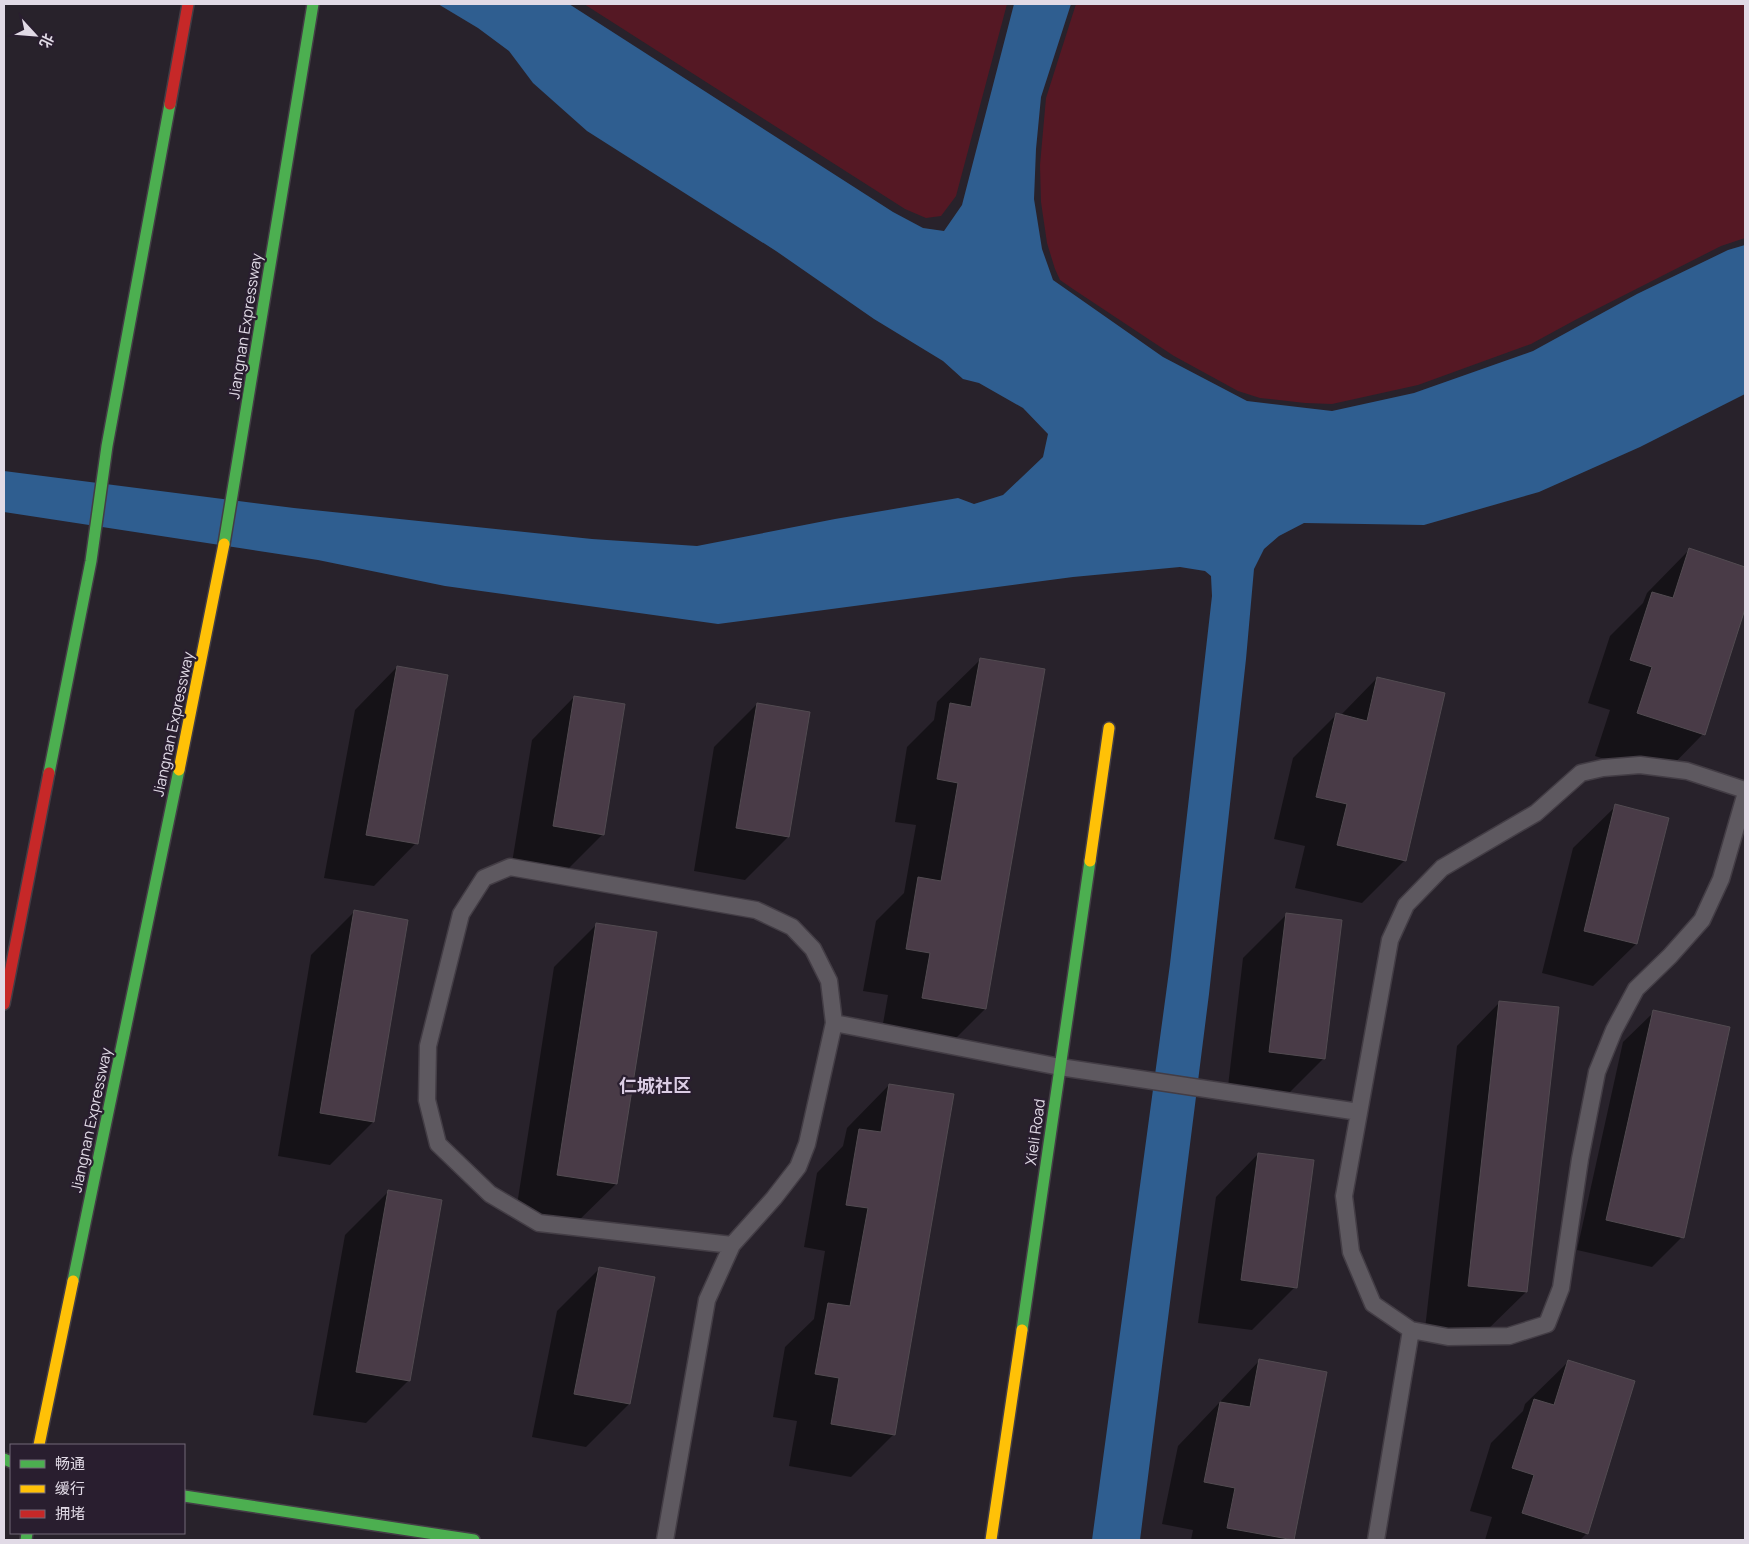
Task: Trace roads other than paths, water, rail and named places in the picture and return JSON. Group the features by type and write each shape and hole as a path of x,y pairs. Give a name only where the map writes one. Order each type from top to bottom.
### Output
{"main road":[{"path":"4,1004 91,562 106,446 188,4"},
{"name":"Jiangnan Expressway","path":"39,1444 219,575 313,4"},
{"name":"Xieli Road","path":"992,1540 1109,728"},
{"path":"185,1496 474,1540"}],"lane":[{"path":"1745,790 1687,771 1640,765 1603,768 1581,773 1536,814 1442,868 1406,905 1390,940 1344,1196 1351,1252 1373,1304 1411,1330 1448,1337 1509,1336 1547,1324 1561,1288 1580,1159 1597,1072 1614,1030 1636,989 1670,956 1702,920 1721,879 1745,796"},
{"path":"665,1540 707,1300 732,1245 774,1198 798,1167 807,1144 834,1022 828,981 813,949 792,927 756,910 510,867 484,878 461,914 428,1046 427,1100 438,1144 490,1194 539,1223 732,1245"},
{"path":"834,1022 1060,1067 1359,1112"},
{"path":"1376,1540 1411,1330"}],"water":[{"path":"438,4 569,4 893,212 923,228 944,231 962,205 1014,4 1071,4 1041,97 1036,149 1034,199 1042,249 1053,280 1163,357 1247,401 1332,411 1414,393 1533,351 1637,294 1728,250 1745,245 1745,394 1640,447 1539,492 1424,525 1304,523 1279,536 1264,549 1254,569 1246,659 1209,994 1140,1540 1092,1540 1170,964 1212,596 1211,576 1205,571 1180,567 1073,577 718,624 445,586 318,560 4,512 4,471 294,508 592,539 697,546 835,519 958,498 974,504 1003,495 1043,457 1048,434 1023,408 979,383 963,379 943,361 874,319 776,251 587,131 533,83 509,51 478,28"}],"district":[{"name":"仁城社区","path":"655,1085"}]}
